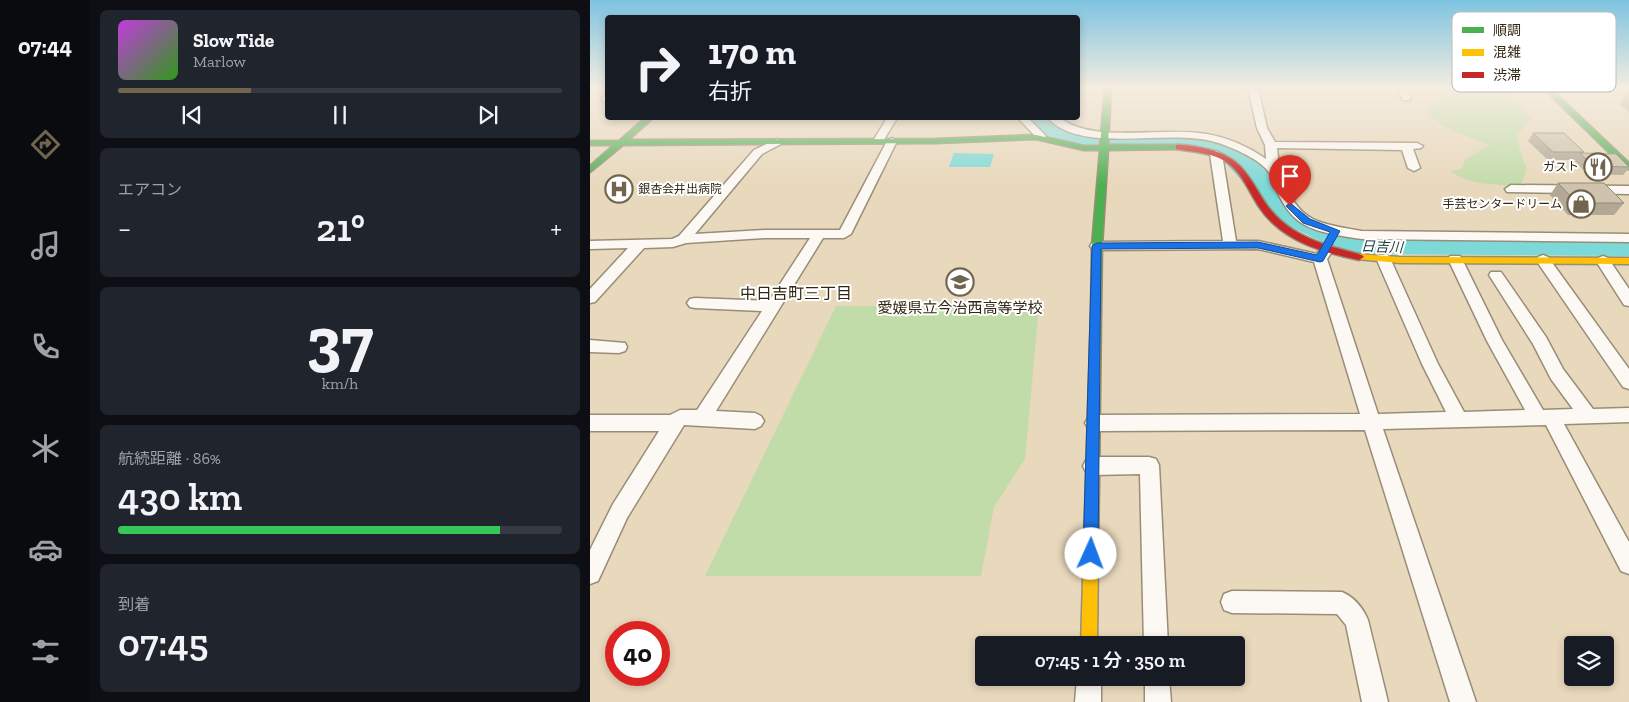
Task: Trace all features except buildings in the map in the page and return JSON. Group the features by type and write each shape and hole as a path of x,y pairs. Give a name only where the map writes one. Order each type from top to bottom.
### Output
{"main road":[{"path":"590,170 646,121"},
{"path":"1089,636 1097,246 1105,148 1105,121"},
{"path":"1580,121 1629,167"},
{"path":"1592,121 1629,156"},
{"path":"590,143 892,141 1031,138 1041,136 1071,146 1181,148 1222,156 1242,170 1273,218 1287,230 1324,252 1384,258 1629,261"}],"street":[{"path":"878,141 890,121"},
{"path":"1026,121 1041,136"},
{"path":"1057,121 1068,128 1104,134 1198,135 1220,139 1243,148 1274,169"},
{"path":"1260,121 1262,128 1272,145 1274,169 1290,206 1307,221 1335,231 1362,235 1629,238"},
{"path":"590,244 673,243 684,240 765,234 844,234 892,141"},
{"path":"684,240 758,152 777,142"},
{"path":"1272,145 1412,146 1414,168"},
{"path":"1230,245 1222,156 1243,148"},
{"path":"1511,189 1629,190"},
{"path":"1335,231 1324,252 1372,422 1464,702"},
{"path":"702,418 819,234"},
{"path":"590,298 640,244"},
{"path":"1097,246 1258,245 1324,252"},
{"path":"1384,258 1426,355 1459,420"},
{"path":"1455,260 1495,341 1544,417 1629,563"},
{"path":"1543,260 1629,382"},
{"path":"1603,261 1629,300"},
{"path":"1496,275 1540,341 1557,374 1588,416"},
{"path":"695,303 773,306"},
{"path":"590,346 619,347"},
{"path":"1094,423 1372,422 1629,415"},
{"path":"590,573 620,511 674,424 680,418 755,421"},
{"path":"590,423 674,424"},
{"path":"1093,466 1149,464 1156,636"},
{"path":"1232,602 1342,603 1356,620 1375,702"},
{"path":"1088,702 1089,686"},
{"path":"1157,686 1158,702"}],"green space":[{"path":"1437,121 1529,121 1517,137 1527,169 1521,186 1475,182 1450,171 1462,169 1465,160 1489,145 1454,131"},
{"path":"836,306 1039,306 1025,459 994,507 981,576 705,576"}],"water":[{"name":"日吉川","path":"1031,121 1050,121 1069,132 1086,135 1187,138 1216,143 1245,153 1268,170 1295,218 1339,237 1364,240 1629,242 1629,256 1362,254 1335,248 1281,222 1215,152 1074,145 1040,131"},
{"path":"954,153 994,154 990,167 949,167"}],"traffic: fast":[{"path":"590,170 646,121"},
{"path":"1096,314 1097,246 1106,121"},
{"path":"1580,121 1629,167"},
{"path":"590,143 936,141 1036,137 1084,148 1179,147"}],"traffic: slow":[{"path":"1359,257 1400,260 1629,261"},
{"path":"1089,636 1096,314"}],"traffic: jam":[{"path":"1179,147 1209,152 1227,159 1235,165 1242,171 1267,211 1289,232 1311,244 1359,257"}],"place":[{"name":"ガスト","path":"1598,167"},
{"name":"銀杏会井出病院","path":"619,189"},
{"name":"手芸センタードリーム","path":"1581,204"},
{"name":"愛媛県立今治西高等学校","path":"960,282"}],"district":[{"name":"中日吉町三丁目","path":"796,293"}],"route":[{"path":"1091,554 1097,246 1258,245 1320,259 1335,231 1307,221 1290,206"}]}
